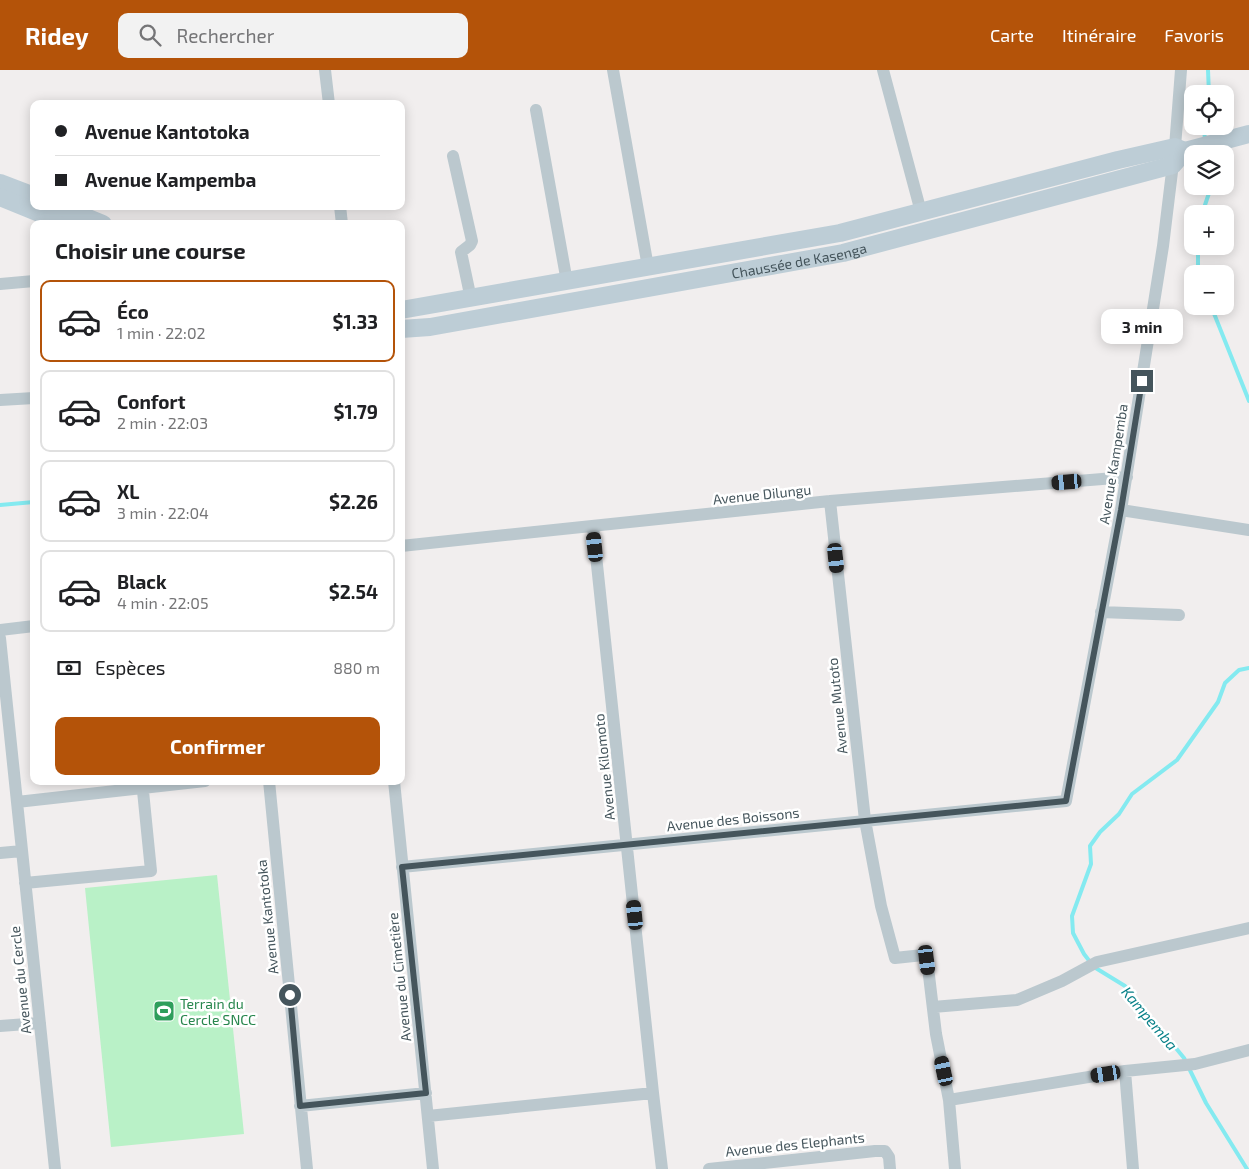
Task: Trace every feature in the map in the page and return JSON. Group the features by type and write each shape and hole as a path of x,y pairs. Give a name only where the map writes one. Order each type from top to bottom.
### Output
{"main road":[{"name":"Chaussée de Kasenga","path":"405,329 430,327 843,253 1249,134"},
{"name":"Chaussée de Kasenga","path":"405,309 840,233 921,212 1181,153"},
{"path":"0,183 30,194"},
{"path":"0,197 30,209"},
{"path":"32,210 56,220"},
{"path":"68,210 89,220"},
{"path":"840,233 843,253"}],"street":[{"path":"325,70 329,100"},
{"path":"613,70 648,267"},
{"path":"883,70 921,212"},
{"name":"Avenue Kampemba","path":"1066,801 1127,477 1163,246 1181,153 1181,70"},
{"path":"536,110 567,282"},
{"path":"453,156 472,241 461,252 471,298"},
{"path":"0,284 30,281"},
{"path":"0,400 30,398"},
{"name":"Avenue Dilungu","path":"405,546 830,501 1127,477"},
{"name":"Avenue Mutoto","path":"830,501 865,820 881,906 895,958 923,955 926,957 933,1007"},
{"path":"1121,510 1249,530"},
{"name":"Avenue Kilomoto","path":"593,527 662,1169"},
{"path":"1101,612 1179,615"},
{"path":"0,630 30,626"},
{"name":"Avenue du Cercle","path":"0,638 55,1169"},
{"path":"17,802 142,785 151,871 25,883"},
{"name":"Avenue Kantotoka","path":"269,785 307,1169"},
{"name":"Avenue du Cimetière","path":"394,785 433,1169"},
{"name":"Avenue des Boissons","path":"402,867 1066,801"},
{"path":"0,853 22,851"},
{"path":"955,1169 949,1100 933,1007 1017,1000 1078,973 1097,962 1249,928"},
{"path":"0,1026 40,1023"},
{"path":"949,1100 1125,1071 1195,1064 1249,1050"},
{"path":"1125,1071 1133,1169"},
{"path":"300,1106 426,1093"},
{"path":"428,1116 653,1093"},
{"name":"Avenue des Elephants","path":"709,1169 885,1151 889,1157 890,1169"}],"green space":[{"name":"Terrain du Cercle SNCC","path":"217,875 244,1134 111,1147 85,888"}],"waterway":[{"name":"Kampemba","path":"1208,70 1209,85"},
{"name":"Kampemba","path":"1205,135 1205,141"},
{"name":"Kampemba","path":"1205,205 1208,195"},
{"name":"Kampemba","path":"1198,255 1198,265"},
{"name":"Kampemba","path":"1215,315 1249,401"},
{"path":"0,505 30,502"},
{"name":"Kampemba","path":"1247,1169 1206,1103 1184,1058 1125,986 1094,967 1084,954 1073,933 1072,916 1091,864 1090,846 1100,832 1119,814 1132,794 1177,760 1218,702 1225,683 1239,670 1249,668"}],"place":[{"name":"Terrain du Cercle SNCC","path":"164,1011"}],"route":[{"path":"290,995 300,1106 426,1093 402,867 1066,801 1121,510 1142,381"}]}
